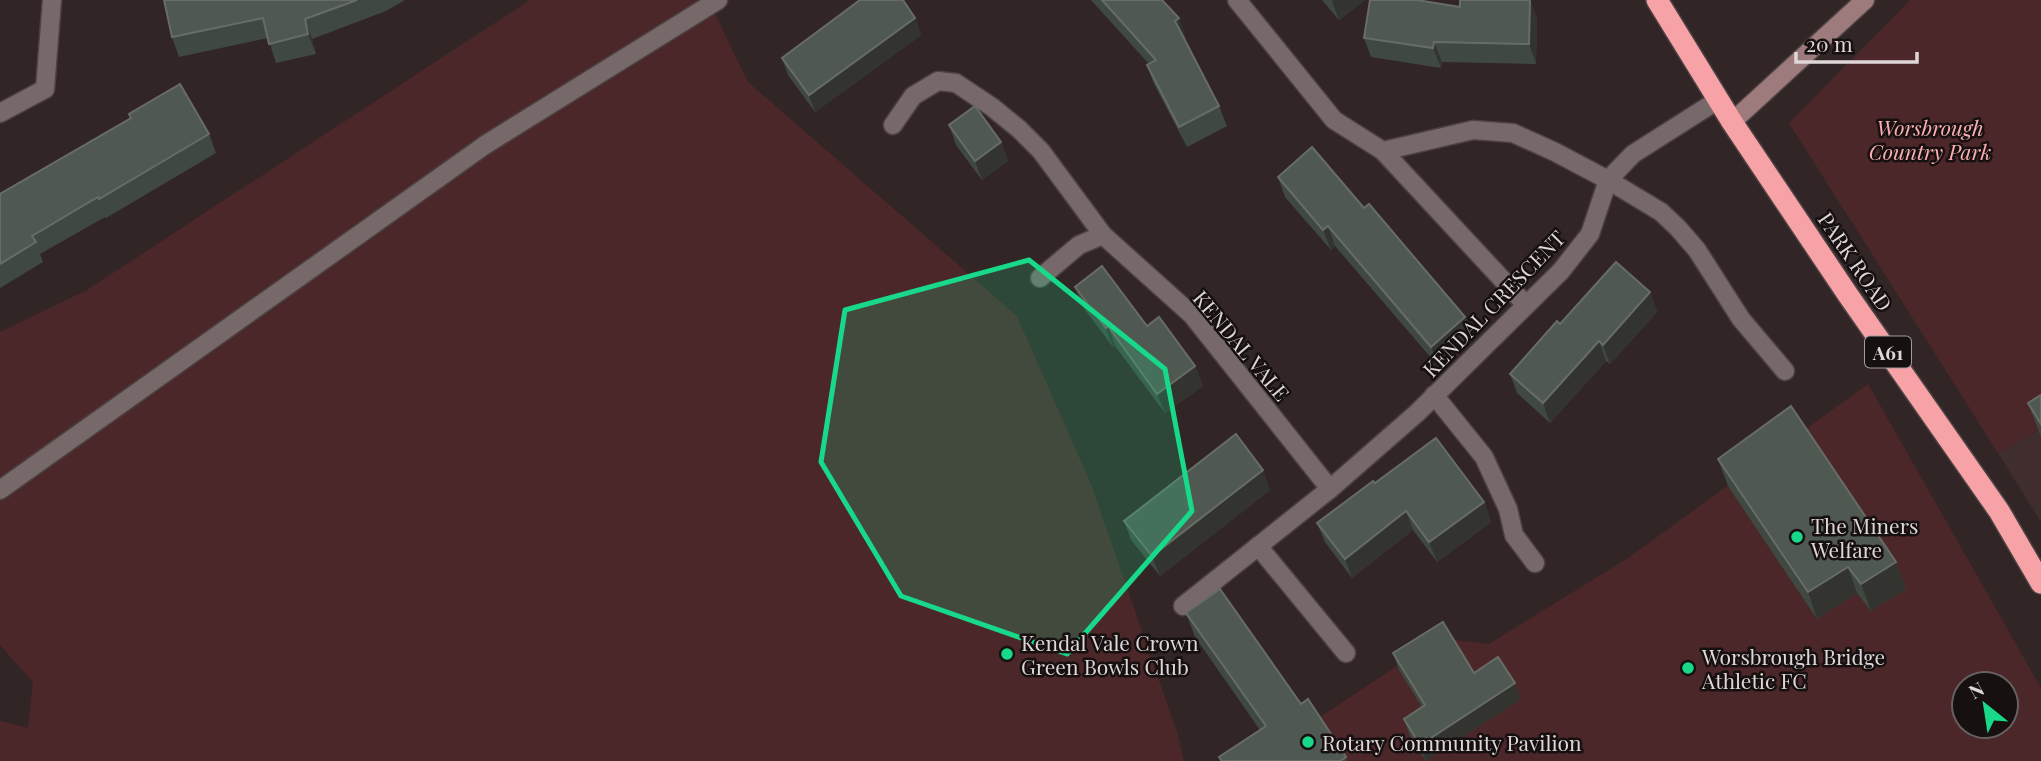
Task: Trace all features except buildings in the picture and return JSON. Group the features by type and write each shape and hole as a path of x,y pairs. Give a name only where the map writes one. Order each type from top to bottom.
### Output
{"highway":[{"name":"PARK ROAD","path":"1657,0 1718,100 1848,295 1999,512 2041,583"}],"main road":[{"path":"1732,121 1865,0"}],"street":[{"path":"0,113 45,89 52,0"},
{"path":"0,490 485,145 718,0"},
{"path":"1237,0 1334,120 1383,151 1527,305"},
{"name":"KENDAL VALE","path":"893,125 912,96 938,81 956,83 992,107 1041,151 1103,235 1192,315 1330,489"},
{"name":"KENDAL CRESCENT","path":"1330,489 1417,413 1561,271 1590,234 1608,180 1633,155 1718,100"},
{"path":"1383,151 1473,130 1513,133 1608,180 1661,212 1678,228 1697,250 1741,319 1785,371"},
{"path":"1040,278 1079,245 1103,235"},
{"path":"1434,395 1484,457 1508,509 1514,535 1535,562"},
{"path":"1183,606 1330,489"},
{"path":"1258,546 1346,653"}],"highlighted area":[{"path":"1029,260 1165,369 1192,511 1067,654 901,596 821,462 845,310"}],"shaded area":[{"path":"2041,429 2041,522 1998,453"}],"green space":[{"path":"530,0 714,0 710,3 748,82 1017,316 1091,484 1178,735 1184,761 0,761 0,721 28,728 33,682 0,645 0,332 87,290"},
{"name":"Worsbrough Country Park","path":"1910,0 2041,0 2041,429 1998,453 1789,123"},
{"path":"1868,384 2041,688 2041,761 1254,761 1439,638 1489,644 1628,558"}],"place":[{"name":"The Miners Welfare","path":"1797,537"},
{"name":"Kendal Vale Crown Green Bowls Club","path":"1007,654"},
{"name":"Worsbrough Bridge Athletic FC","path":"1688,668"},
{"name":"Rotary Community Pavilion","path":"1308,742"}]}
